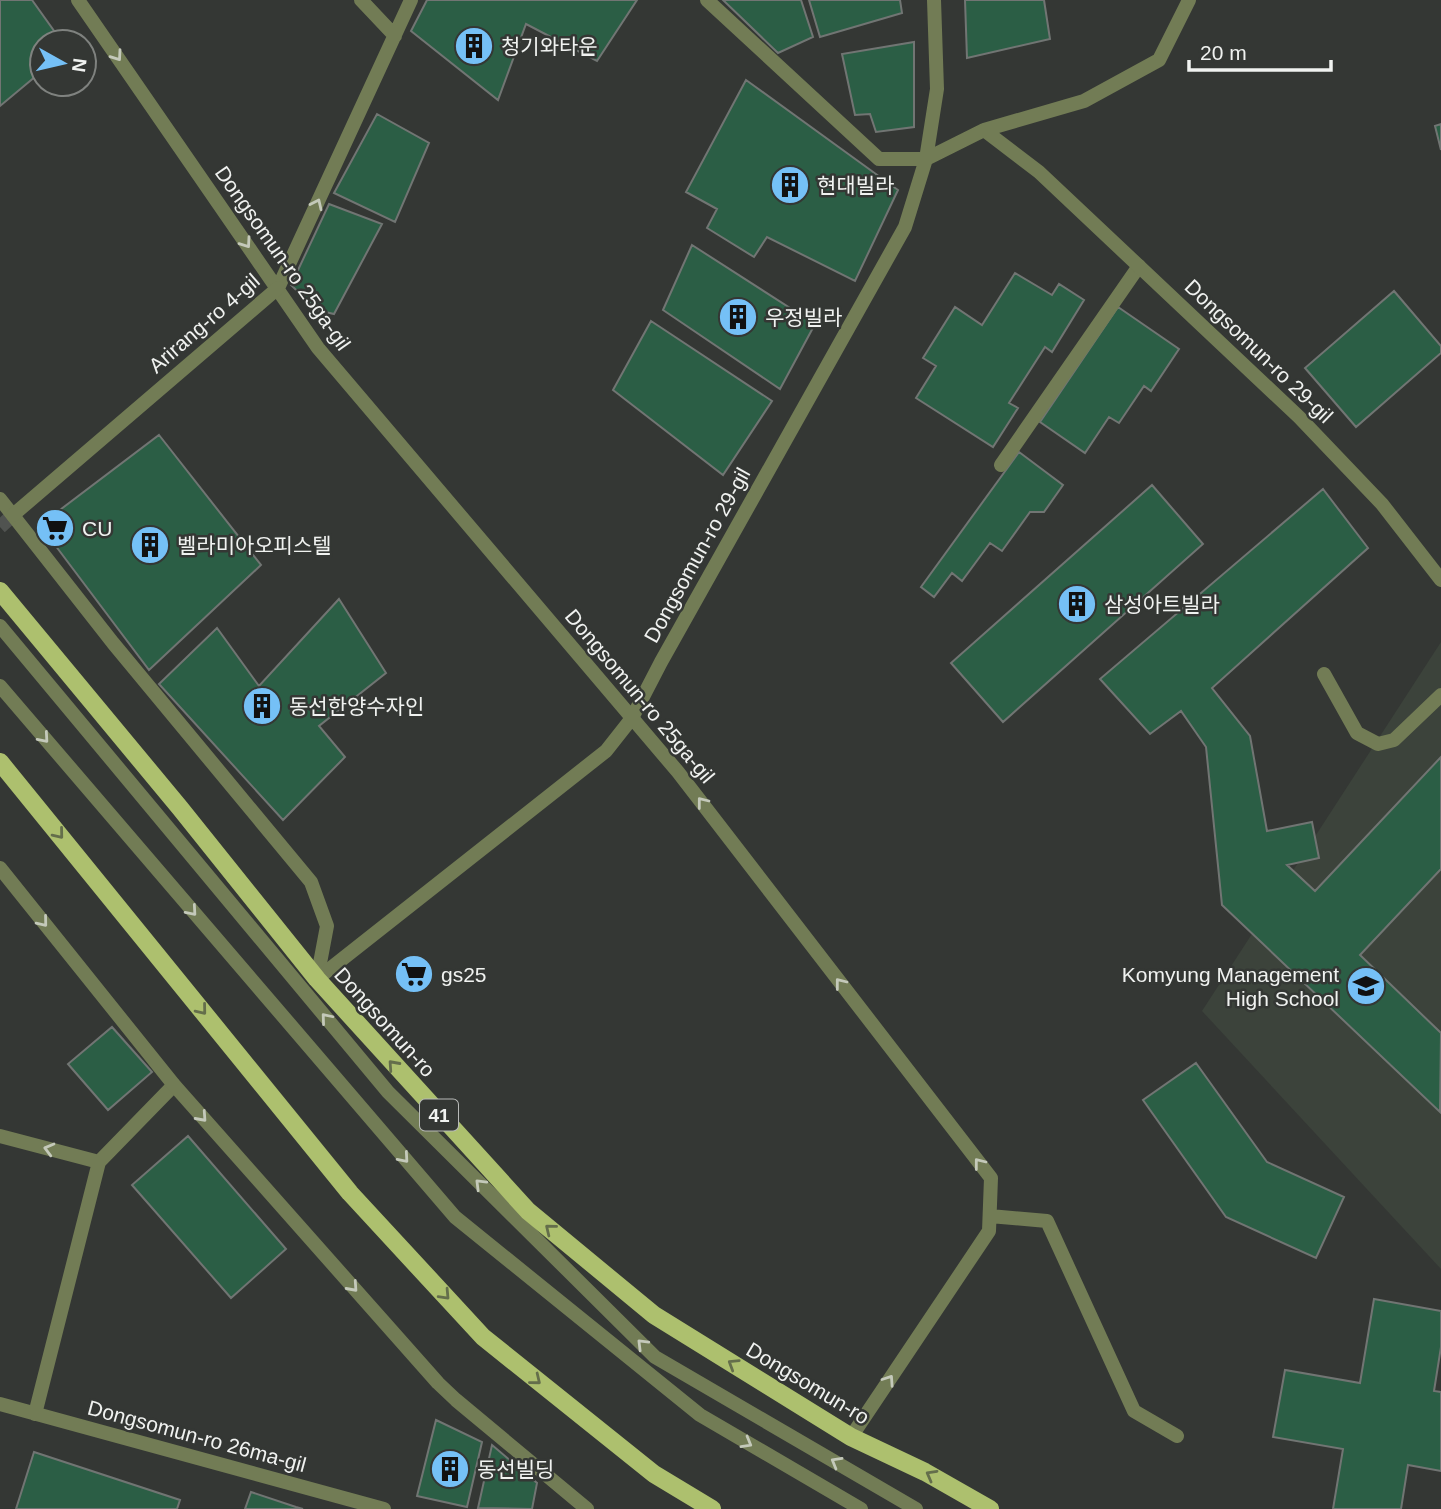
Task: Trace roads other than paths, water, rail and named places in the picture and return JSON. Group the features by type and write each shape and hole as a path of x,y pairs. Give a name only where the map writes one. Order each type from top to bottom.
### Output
{"main road":[{"name":"Dongsomun-ro","path":"0,591 317,979 528,1211 654,1315 851,1437 925,1472 990,1509"},
{"path":"0,762 350,1192 483,1337 654,1474 712,1509"}],"street":[{"name":"Dongsomun-ro 25ga-gil","path":"78,0 318,348 678,772 991,1178 989,1231 851,1437"},
{"path":"361,0 395,36"},
{"name":"Arirang-ro 4-gil","path":"13,515 278,288 411,0"},
{"path":"707,0 879,159 926,159 984,130 1084,101 1159,60 1189,0"},
{"name":"Dongsomun-ro 29-gil","path":"317,979 606,751 632,718 905,227 926,159 937,89 933,0"},
{"name":"Dongsomun-ro 29-gil","path":"984,130 1039,172 1299,417 1382,504 1441,580"},
{"path":"1001,465 1139,266"},
{"path":"0,499 113,643 311,882 327,926 317,979"},
{"path":"0,626 388,1092 655,1357 916,1509"},
{"path":"1324,674 1357,733 1378,744 1394,740 1441,695"},
{"path":"0,686 455,1217 700,1415 861,1509"},
{"path":"0,868 174,1085 438,1383 587,1509"},
{"path":"35,1414 99,1162 174,1085"},
{"path":"0,1136 99,1162"},
{"path":"990,1216 1047,1221 1134,1411 1177,1436"},
{"name":"Dongsomun-ro 26ma-gil","path":"0,1404 384,1509"}],"tunnel":[{"path":"0,527 13,515"}],"place":[{"name":"청기와타운","path":"474,46"},
{"name":"현대빌라","path":"790,185"},
{"name":"우정빌라","path":"738,317"},
{"name":"CU","path":"55,528"},
{"name":"벨라미아오피스텔","path":"150,545"},
{"name":"삼성아트빌라","path":"1077,604"},
{"name":"동선한양수자인","path":"262,706"},
{"name":"gs25","path":"414,974"},
{"name":"Komyung Management High School","path":"1366,986"},
{"name":"동선빌딩","path":"450,1469"}]}
